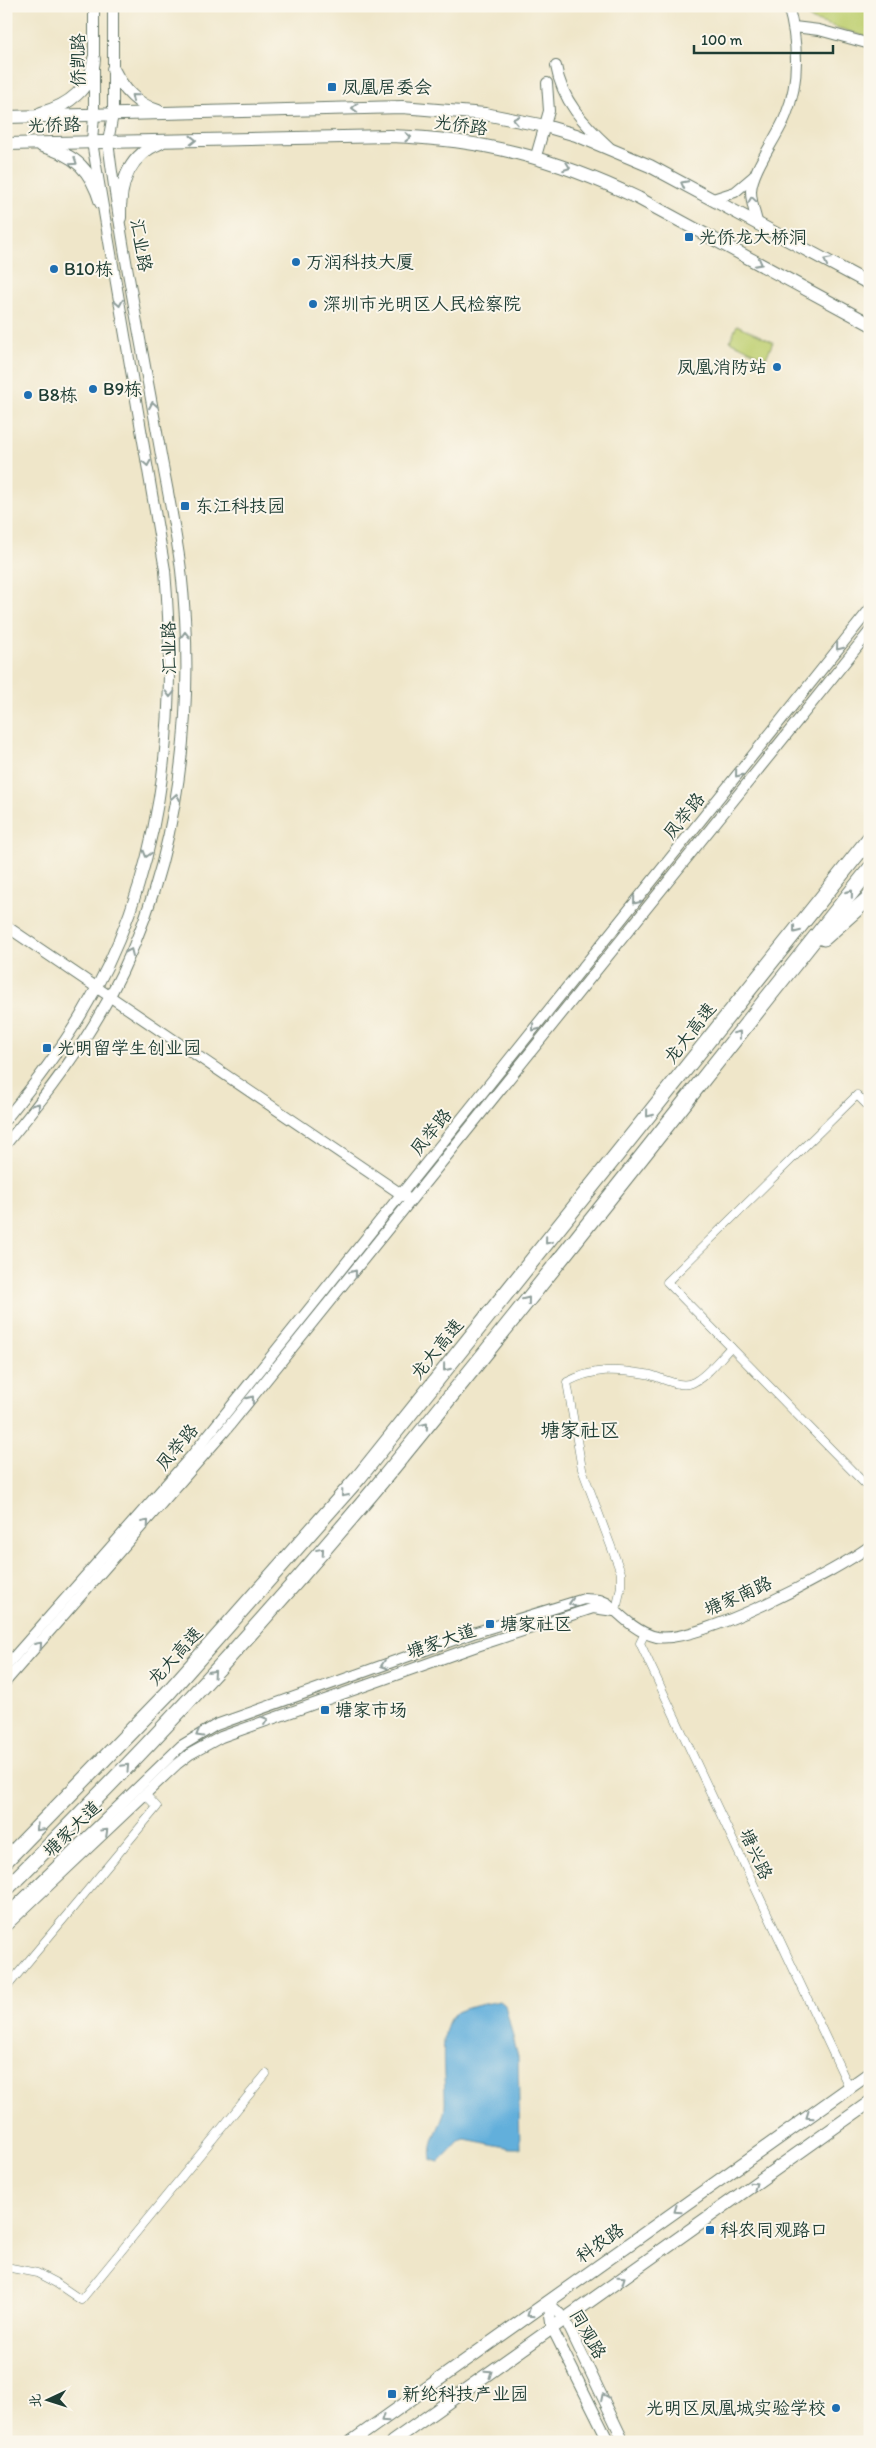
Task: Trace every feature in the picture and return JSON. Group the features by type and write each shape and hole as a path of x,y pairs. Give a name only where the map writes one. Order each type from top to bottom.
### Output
{"highway":[{"path":"812,910 870,827"},
{"name":"龙大高速","path":"6,1860 162,1699 359,1476 870,838"},
{"path":"6,1889 79,1818 176,1714 374,1489 870,869"},
{"path":"796,962 870,897"}],"main road":[{"path":"27,116 45,112 78,94 92,75 94,58"},
{"path":"113,69 128,93 152,109 165,113"},
{"name":"光侨路","path":"6,117 402,107 485,114 545,126 612,149 650,166 870,284"},
{"name":"光侨路","path":"6,144 166,140 432,138 470,142 536,156 603,181 638,198 870,324"},
{"path":"120,218 120,193 131,164 144,151 166,140"},
{"path":"29,144 62,154 85,168 92,177 101,203"},
{"name":"科农路","path":"351,2442 870,2073"},
{"path":"392,2442 870,2102"}],"street":[{"name":"侨凯路","path":"94,6 94,115"},
{"name":"侨凯路","path":"113,6 113,114"},
{"path":"758,225 751,192 755,176 787,114 793,84 796,47 794,27 788,6"},
{"path":"794,27 819,30 870,44"},
{"path":"556,66 558,77 570,104 588,127 612,149"},
{"path":"536,156 545,126 550,99 547,83"},
{"name":"汇业路","path":"6,1144 60,1077 95,1022 134,942 166,844 182,758 186,673 180,568 108,142 113,114"},
{"name":"汇业路","path":"6,1119 55,1055 96,988 126,919 151,840 166,756 171,672 170,622 165,570 101,203 92,142 94,115"},
{"path":"713,199 742,188 755,176"},
{"name":"凤举路","path":"6,1666 193,1454 870,609"},
{"name":"凤举路","path":"6,1681 203,1458 870,631"},
{"path":"6,926 402,1194 411,1202"},
{"path":"870,1108 857,1095 667,1282 870,1489"},
{"path":"645,1633 616,1611 622,1586 621,1574 582,1469 567,1382 583,1374 603,1370 647,1374 683,1385 694,1383 731,1347"},
{"name":"塘家南路","path":"645,1633 658,1637 691,1634 749,1611 851,1560 870,1546"},
{"name":"塘家大道","path":"6,1914 181,1746 216,1725 473,1633 584,1599 600,1600 616,1611"},
{"name":"塘家大道","path":"6,1926 145,1794 190,1754 221,1737 477,1646 584,1611 604,1608 616,1611"},
{"name":"塘兴路","path":"645,1633 640,1644 849,2088"},
{"path":"6,1988 157,1807 145,1794"},
{"path":"6,2268 37,2273 81,2300 266,2074"},
{"name":"同观路","path":"548,2302 565,2319 624,2442"},
{"name":"同观路","path":"548,2302 552,2328 609,2442"}],"green space":[{"path":"801,6 870,6 870,38 813,20 803,13"},
{"path":"737,325 773,342 766,358 730,341"}],"water":[{"path":"500,2001 505,2005 518,2057 520,2148 465,2139 459,2141 439,2162 432,2160 432,2145 445,2105 443,2058 445,2033 448,2023 456,2012"}],"place":[{"name":"凤凰居委会","path":"332,87"},
{"name":"光侨龙大桥洞","path":"689,237"},
{"name":"万润科技大厦","path":"296,262"},
{"name":"B10栋","path":"54,269"},
{"name":"深圳市光明区人民检察院","path":"313,304"},
{"name":"凤凰消防站","path":"777,367"},
{"name":"B9栋","path":"93,389"},
{"name":"B8栋","path":"28,395"},
{"name":"东江科技园","path":"185,506"},
{"name":"光明留学生创业园","path":"47,1048"},
{"name":"塘家社区","path":"490,1624"},
{"name":"塘家市场","path":"325,1710"},
{"name":"科农同观路口","path":"710,2230"},
{"name":"新纶科技产业园","path":"392,2394"},
{"name":"光明区凤凰城实验学校","path":"836,2408"}],"district":[{"name":"塘家社区","path":"580,1430"}]}
